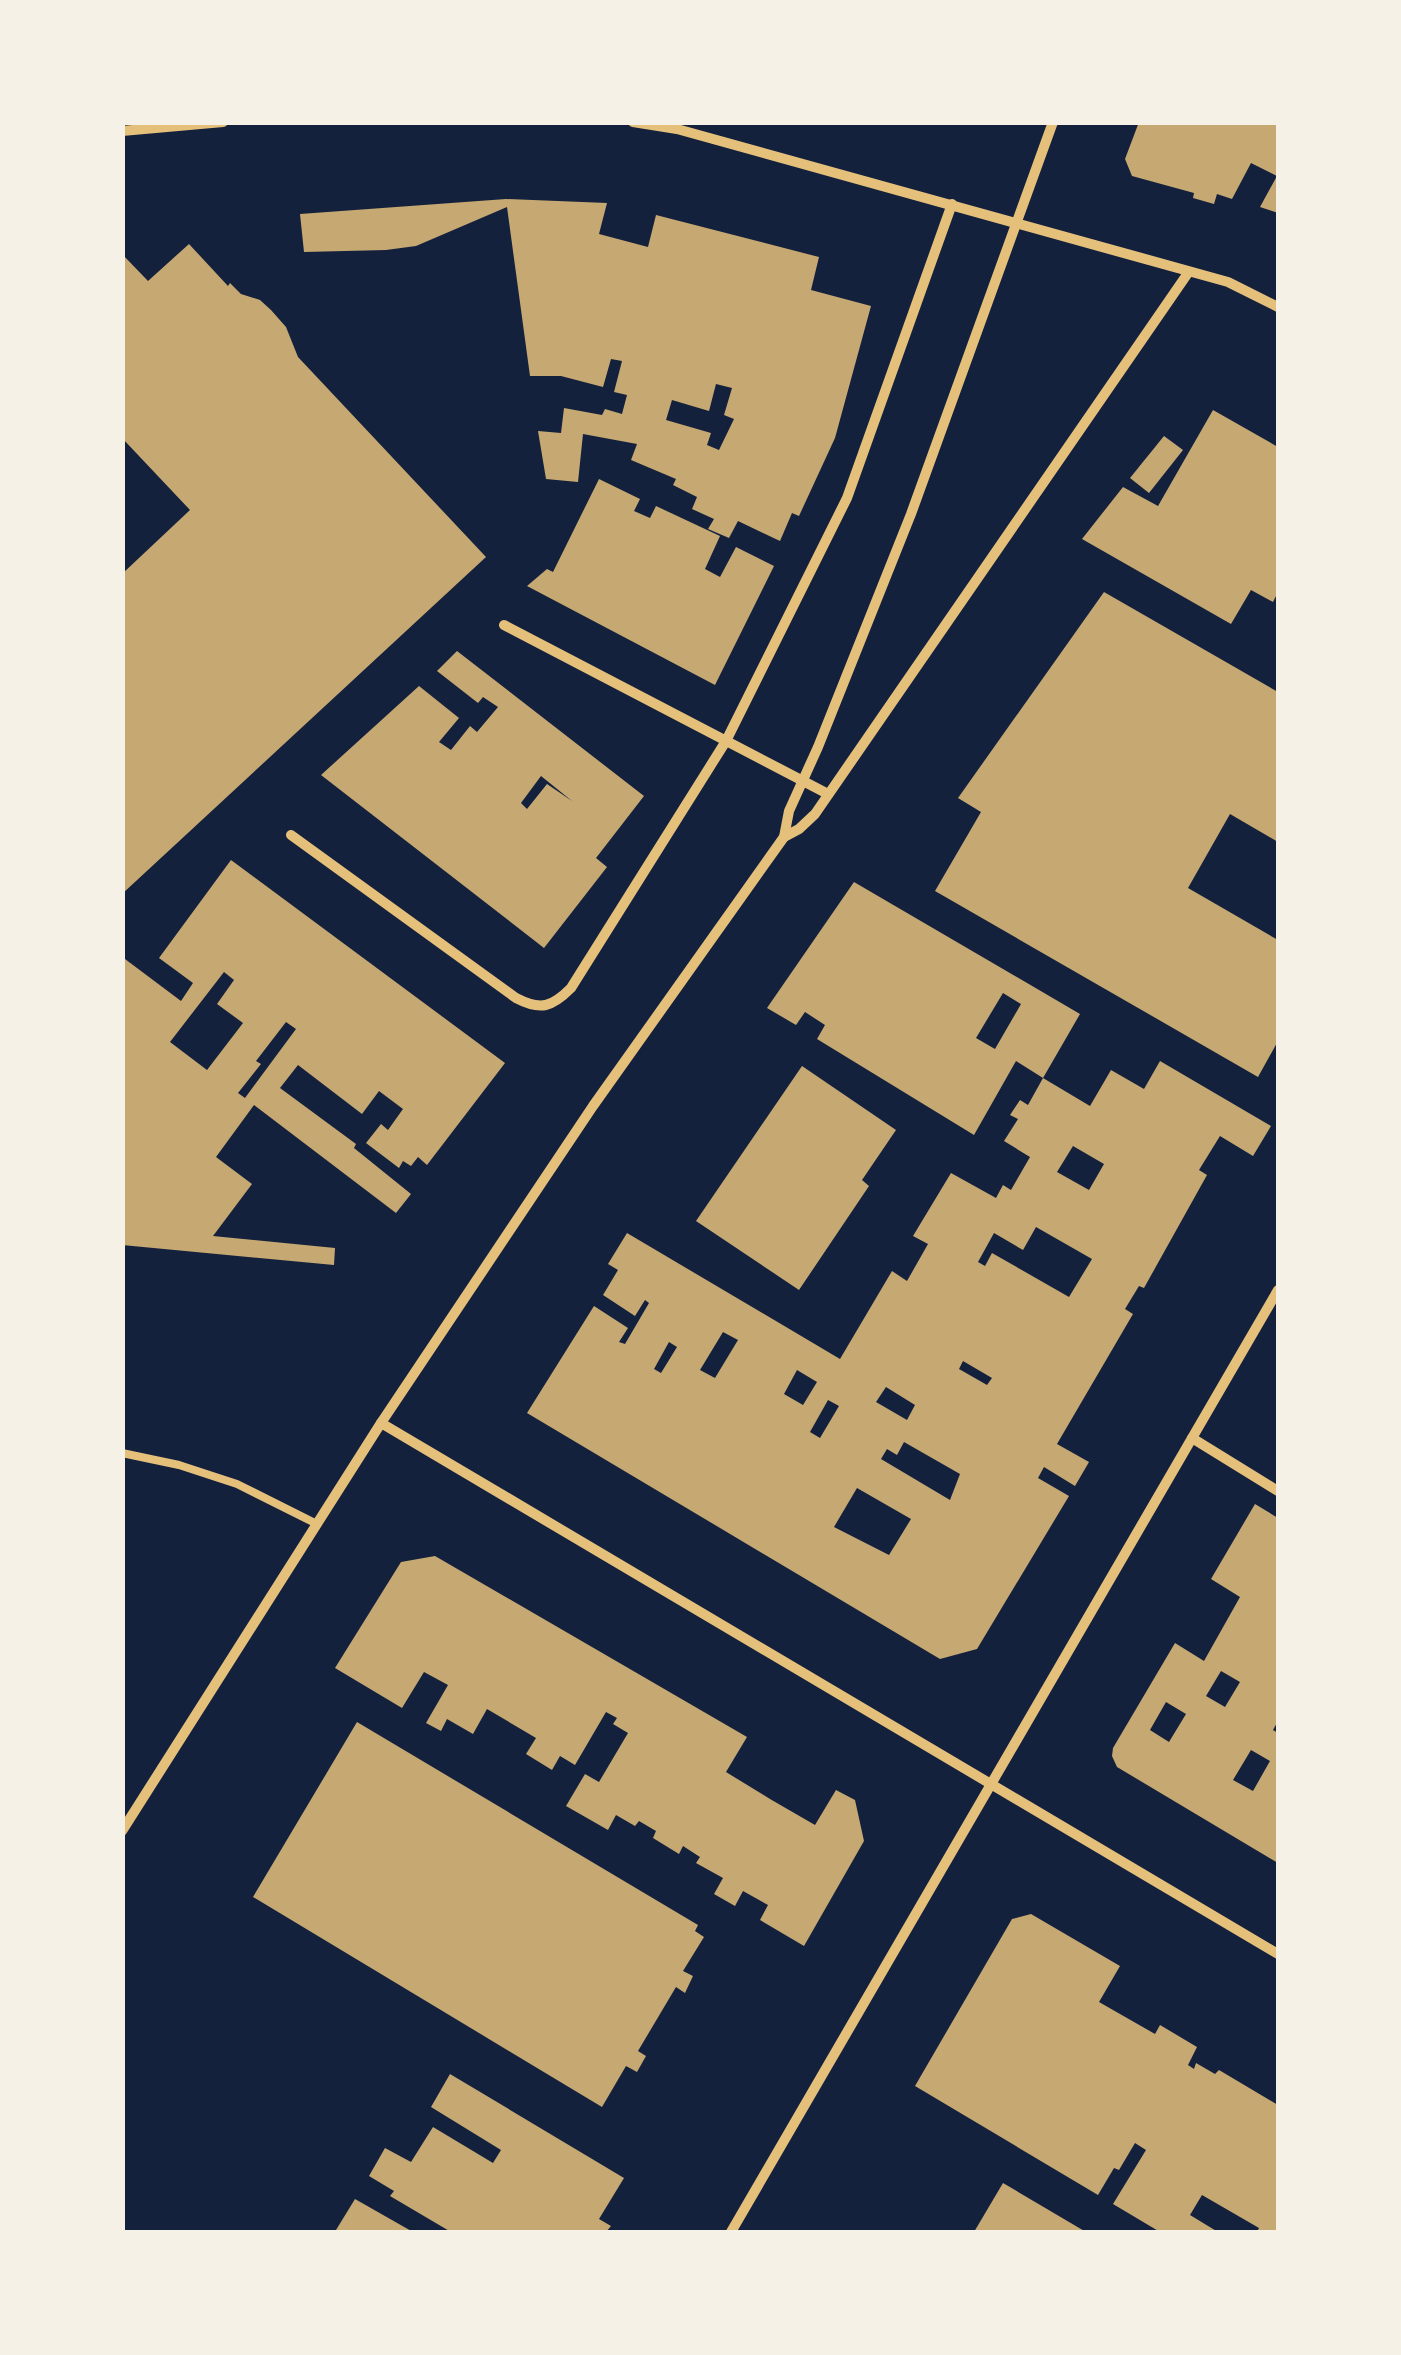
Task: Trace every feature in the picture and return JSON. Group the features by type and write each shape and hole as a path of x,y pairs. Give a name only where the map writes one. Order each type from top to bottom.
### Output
{"street":[{"path":"122,132 222,122"},
{"path":"633,122 677,129 1228,282 1278,307"},
{"path":"784,837 788,811 912,514 1052,122"},
{"path":"291,834 516,998 536,1008 554,1005 571,988 726,742 847,498 952,204"},
{"path":"122,1832 381,1422 593,1106 784,837 808,822 828,794 1188,273"},
{"path":"504,625 828,794"},
{"path":"732,2232 1278,1290"},
{"path":"381,1422 1278,1954"},
{"path":"1192,1438 1278,1491"}],"lane":[{"path":"122,1453 237,1484 317,1524"}],"building":[{"path":"1139,122 1278,122 1278,213 1260,207 1277,176 1251,163 1232,199 1217,194 1214,204 1193,198 1194,193 1132,176 1125,159"},
{"path":"506,199 607,203 599,234 648,247 656,215 819,257 811,290 871,306 835,438 799,516 792,513 780,541 738,521 729,538 708,529 714,519 692,509 697,497 673,485 676,479 631,460 637,444 583,434 578,482 546,479 538,431 561,433 564,408 602,415 605,409 622,414 627,395 614,392 622,361 611,359 603,387 561,376 530,376 507,207 416,246 386,250 304,252 300,214","holes":["716,384 732,388 724,415 734,419 719,450 707,445 711,433 666,420 672,400 709,411"]},
{"path":"189,244 228,286 230,283 241,294 260,300 271,310 286,327 298,357 486,557 122,894 122,574 190,510 122,438 122,254 148,281"},
{"path":"1213,410 1278,447 1278,592 1273,602 1251,590 1231,624 1082,539 1123,487 1158,506"},
{"path":"1164,436 1183,450 1149,493 1130,478"},
{"path":"599,479 640,499 634,511 650,518 656,506 720,536 705,569 720,577 736,547 774,566 715,685 527,586 547,569 553,572"},
{"path":"1104,592 1278,692 1278,842 1230,814 1188,888 1278,940 1278,1041 1258,1077 935,891 981,812 958,798"},
{"path":"457,651 644,796 596,858 607,867 544,948 321,775 419,686 459,718 439,742 451,750 470,726 477,732 498,707 483,697 478,703 437,671","holes":["541,776 572,801 547,784 527,809 521,803"]},
{"path":"231,860 505,1063 427,1165 418,1157 411,1166 403,1161 399,1168 366,1143 381,1124 388,1130 403,1109 379,1091 362,1114 298,1065 280,1088 356,1144 354,1148 411,1194 396,1213 254,1105 216,1157 252,1184 213,1236 335,1248 334,1265 122,1245 122,961 125,959 181,1001 193,983 159,958","holes":["224,972 234,980 217,1004 243,1023 207,1070 170,1042","286,1022 296,1029 245,1098 238,1093 261,1064 256,1061"]},
{"path":"854,882 1080,1014 1043,1078 1016,1061 974,1135 817,1039 825,1025 805,1012 796,1025 767,1008","holes":["1003,993 1021,1004 995,1049 976,1038"]},
{"path":"1160,1061 1271,1126 1253,1156 1220,1136 1199,1170 1207,1175 1144,1288 1139,1286 1125,1309 1133,1314 1057,1444 1089,1462 1075,1486 1044,1467 1038,1478 1069,1496 977,1649 940,1659 527,1413 594,1306 628,1328 619,1342 625,1344 649,1303 645,1300 635,1316 603,1295 618,1270 608,1264 627,1233 840,1359 892,1271 907,1281 928,1244 913,1236 951,1173 996,1198 1003,1185 1011,1190 1030,1157 1004,1141 1018,1119 1010,1115 1020,1100 1028,1105 1043,1078 1090,1106 1111,1070 1144,1089","holes":["1073,1146 1104,1164 1089,1190 1057,1172","1036,1227 1092,1259 1069,1297 992,1253 985,1266 978,1262 994,1233 1023,1250","723,1332 738,1340 715,1378 700,1370","669,1342 677,1347 661,1373 654,1369","963,1361 992,1378 987,1385 959,1369","797,1370 817,1382 803,1405 784,1394","886,1387 915,1405 907,1420 876,1402","828,1400 839,1406 820,1438 810,1432","904,1442 960,1474 950,1500 881,1459 887,1449 897,1455","857,1488 911,1519 889,1555 834,1527"]},
{"path":"802,1066 896,1130 862,1180 869,1186 799,1290 696,1221"},
{"path":"1255,1504 1278,1518 1278,1721 1273,1730 1278,1733 1278,1863 1117,1767 1112,1756 1113,1748 1175,1643 1204,1661 1240,1597 1211,1579","holes":["1221,1671 1240,1682 1225,1707 1206,1696","1166,1702 1186,1714 1169,1742 1150,1730","1251,1750 1270,1761 1253,1791 1233,1780"]},
{"path":"435,1556 747,1737 726,1772 770,1799 815,1825 836,1790 855,1800 864,1841 804,1946 760,1920 768,1905 743,1891 735,1906 714,1894 723,1878 696,1863 700,1857 683,1846 679,1854 653,1838 656,1831 639,1821 635,1826 616,1815 608,1830 566,1806 585,1774 599,1782 628,1733 613,1724 617,1718 606,1712 575,1765 560,1756 552,1770 526,1754 536,1738 487,1709 473,1734 447,1719 441,1731 426,1723 448,1685 424,1672 402,1708 335,1668 401,1562"},
{"path":"357,1722 698,1925 695,1931 704,1937 683,1971 693,1976 685,1993 676,1987 638,2051 646,2056 637,2072 626,2066 602,2107 253,1897"},
{"path":"1031,1914 1120,1966 1099,2002 1155,2034 1160,2025 1197,2047 1188,2065 1194,2069 1196,2063 1215,2074 1219,2070 1278,2105 1278,2232 1257,2232 1259,2228 1202,2195 1190,2215 1218,2232 1160,2232 1113,2204 1146,2150 1135,2143 1098,2195 915,2086 1012,1919"},
{"path":"450,2074 624,2178 599,2219 611,2226 606,2232 451,2232 390,2196 394,2191 369,2176 385,2148 411,2162 433,2127 493,2163 501,2150 431,2107"},
{"path":"1003,2183 1086,2232 974,2232"},
{"path":"355,2199 413,2232 336,2230"}]}
